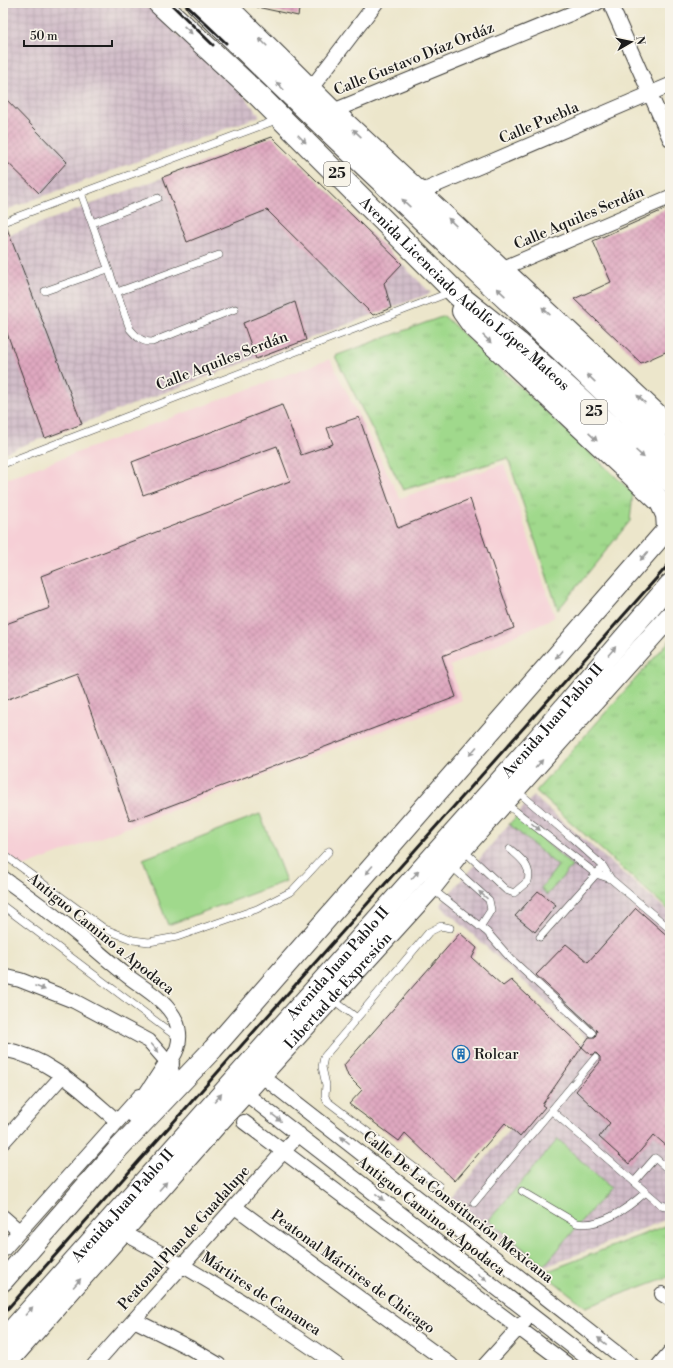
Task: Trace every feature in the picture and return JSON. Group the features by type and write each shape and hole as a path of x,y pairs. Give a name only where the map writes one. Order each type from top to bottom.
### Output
{"main road":[{"name":"Avenida Licenciado Adolfo López Mateos","path":"159,3 281,118 457,293 518,343 664,488"},
{"name":"Avenida Licenciado Adolfo López Mateos","path":"197,3 304,96 437,232 670,454"},
{"path":"224,3 304,96 333,111 670,426"},
{"path":"420,192 437,232"},
{"path":"3,1281 118,1149 218,1043 669,528 664,488 473,325 462,309 457,293"},
{"name":"Avenida Juan Pablo II","path":"3,1340 536,740 670,584"},
{"name":"Libertad de Expresión","path":"5,1365 122,1232 241,1107 262,1076 431,888 480,829 670,616"},
{"path":"480,829 536,740"},
{"path":"334,966 355,953 418,892 431,888"},
{"path":"118,1149 124,1134 169,1064"},
{"path":"177,1145 241,1107"}],"street":[{"path":"304,96 376,3"},
{"name":"Calle Gustavo Díaz Ordáz","path":"333,111 597,3"},
{"path":"610,3 670,139"},
{"name":"Calle Puebla","path":"420,192 670,85"},
{"name":"Calle Aquiles Serdán","path":"501,269 670,197"},
{"name":"Antiguo Camino a Apodaca","path":"3,878 58,918 124,974 155,996 176,1020 178,1038 176,1055 169,1064 3,1250"},
{"path":"3,976 20,980 74,1001 148,1040 169,1064 177,1086"},
{"path":"3,1049 18,1052 63,1075 117,1121"},
{"path":"3,1142 63,1075"},
{"name":"Calle De La Constitución Mexicana","path":"262,1076 632,1365"},
{"path":"241,1107 283,1152 568,1365"},
{"name":"Antiguo Camino a Apodaca","path":"241,1107 299,1134 596,1365"},
{"name":"Peatonal Plan de Guadalupe","path":"94,1365 182,1264 235,1207 299,1134"},
{"name":"Peatonal Mártires de Chicago","path":"235,1207 451,1365"},
{"path":"3,1217 19,1231"},
{"name":"Mártires de Cananea","path":"122,1232 182,1264 268,1316 337,1365"},
{"path":"485,1365 519,1327 532,1316"},
{"path":"134,1320 190,1348 218,1365"},
{"path":"659,1365 670,1352"}],"lane":[{"path":"3,222 281,118"},
{"path":"81,193 130,329 144,342 152,342 234,310"},
{"path":"92,223 158,198"},
{"path":"117,292 219,255"},
{"path":"45,291 108,268"},
{"name":"Calle Aquiles Serdán","path":"3,464 457,293"},
{"path":"511,796 603,866 612,879 670,929"},
{"path":"511,796 596,874 612,879"},
{"path":"456,857 506,890 514,893 524,886 530,876 527,865 510,849"},
{"path":"3,854 105,929 133,940 148,942 177,936 257,909 292,891 329,851"},
{"path":"456,857 489,900 491,910 480,927"},
{"path":"540,937 603,866"},
{"path":"431,888 480,927 515,964 592,1033"},
{"path":"3,906 178,1038"},
{"path":"439,1186 327,1102 326,1085 322,1067 324,1057 429,932 442,926 450,928"},
{"path":"331,999 357,1018"},
{"path":"474,1203 595,1058"},
{"path":"552,1111 661,1205 670,1207"},
{"path":"634,1182 655,1158 670,1171"},
{"path":"522,1191 576,1223 584,1224 592,1224 613,1215 634,1203 646,1192"}],"shaded area":[{"path":"3,3 144,3 243,95 260,116 3,211"},
{"path":"272,137 431,293 3,453 3,237"},
{"path":"330,359 400,498 504,464 555,617 450,666 462,700 23,867 3,852 3,480"},
{"path":"533,796 670,913 670,1218 540,1269 451,1200 586,1038 440,905"}],"green space":[{"path":"444,316 633,493 630,521 558,610 508,458 403,490 335,356"},
{"path":"670,640 670,911 536,791"},
{"path":"260,814 286,881 168,925 143,859"},
{"path":"517,816 572,866 547,895 541,888 558,866 509,824"},
{"path":"558,1139 610,1188 544,1266 489,1220"},
{"path":"670,1224 670,1276 586,1307 543,1273"}],"building":[{"path":"257,3 300,3 298,16 257,7"},
{"path":"3,96 67,162 39,193 3,158"},
{"path":"272,137 402,264 384,283 391,308 373,315 267,210 187,242 163,177"},
{"path":"670,207 670,350 641,363 574,299 611,282 593,241"},
{"path":"6,226 82,424 45,438 3,322 3,227"},
{"path":"295,302 306,340 256,359 243,323"},
{"path":"282,405 301,455 333,444 327,428 359,417 398,528 470,499 514,628 442,656 456,697 130,821 77,673 3,701 3,625 50,608 41,576 290,481 277,446 143,495 132,462"},
{"path":"538,891 556,905 535,932 515,916"},
{"path":"636,908 670,938 670,1149 654,1135 629,1164 599,1137 610,1123 576,1091 600,1062 600,1057 596,1053 591,1055 582,1047 589,1037 595,1037 597,1031 536,975 566,944 588,962"},
{"name":"Rolcar","path":"460,933 477,948 472,958 503,986 511,980 582,1047 542,1105 545,1107 520,1137 505,1123 455,1181 405,1133 399,1141 349,1104 362,1090 348,1076 344,1065"}],"railway":[{"path":"170,3 213,45"},
{"path":"184,3 226,43"},
{"path":"3,1314 670,563"}],"place":[{"name":"Rolcar","path":"461,1054"}]}
